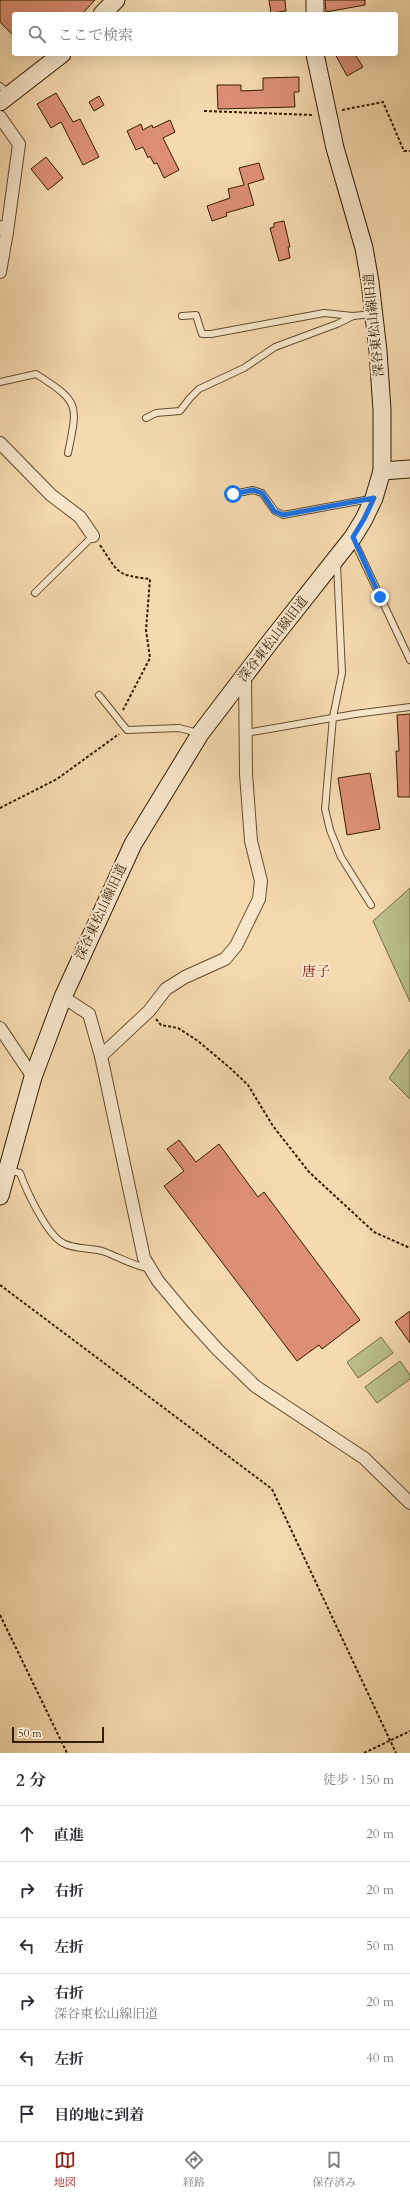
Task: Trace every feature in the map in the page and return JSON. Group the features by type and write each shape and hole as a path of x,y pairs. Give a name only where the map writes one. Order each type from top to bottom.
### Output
{"street":[{"path":"104,12 116,0"},
{"path":"315,0 315,12"},
{"path":"3,94 59,56"},
{"name":"深谷東松山線旧道","path":"0,1196 33,1077 63,997 133,844 200,734 245,674 353,537 374,498 382,470 382,410 373,314 364,248 335,148 315,56"},
{"path":"0,117 19,144 3,229 0,272"},
{"path":"0,444 51,495 80,517 93,536"},
{"path":"382,470 410,469"},
{"path":"101,1056 149,1011 166,989 185,977 225,958 236,946 259,899 261,881 250,834 246,774 245,674"},
{"path":"63,997 89,1014 101,1056 144,1258 152,1270 188,1317 218,1350 256,1386 364,1458 410,1502"},
{"path":"0,1028 33,1077"}],"lane":[{"path":"182,316 196,315 202,334 211,334 324,313 353,316 373,314"},
{"path":"146,418 156,413 180,411 190,398 199,390 244,368 275,347 337,324 353,316"},
{"path":"0,382 36,374 56,387 70,400 75,415 68,453"},
{"path":"233,494 253,490 262,493 274,511 283,515 374,498"},
{"path":"35,594 93,536"},
{"path":"353,537 410,660"},
{"path":"337,558 342,673 333,717 325,809 330,830 341,856 371,905"},
{"path":"99,695 127,730 179,728 200,734"},
{"path":"246,733 333,717 410,707"},
{"path":"8,1170 20,1173 27,1192 44,1220 62,1243 74,1248 95,1248 136,1267 152,1270"}],"path":[{"path":"93,536 117,571 125,576 150,580 146,630 150,658 119,719"},
{"path":"0,808 57,779 114,736 127,730"},
{"path":"149,1011 161,1025 178,1028 198,1040 248,1085 288,1147 309,1172 342,1204 374,1232 410,1248"},
{"path":"0,1285 272,1489 396,1753"},
{"path":"0,1616 67,1753"},
{"path":"364,1753 410,1731"}],"green space":[{"path":"410,888 410,1002 373,921"},
{"path":"410,1049 410,1099 389,1078"},
{"path":"381,1337 393,1353 358,1378 347,1362"},
{"path":"400,1361 410,1375 410,1379 377,1403 365,1387"}],"building":[{"path":"0,0 95,0 84,12 12,12 12,34 0,22"},
{"path":"269,0 285,0 286,11 271,12"},
{"path":"325,0 365,0 365,5 326,12"},
{"path":"336,56 356,56 363,67 347,76"},
{"path":"299,77 299,92 294,92 295,107 218,109 217,85 241,85 241,91 263,90 263,78"},
{"path":"56,93 73,122 80,119 99,157 83,165 61,122 51,128 37,104"},
{"path":"99,96 104,105 94,111 89,102"},
{"path":"170,120 175,132 163,138 179,170 164,178 157,163 154,164 150,156 148,158 143,147 136,150 127,131 141,124 143,130 152,125 153,128"},
{"path":"46,157 63,178 48,190 31,169"},
{"path":"259,163 264,179 248,184 254,205 226,213 227,216 212,221 207,206 230,198 228,189 244,185 239,168"},
{"path":"284,221 290,247 288,247 290,258 279,261 270,228 274,227 274,223"},
{"path":"410,714 410,797 398,797 396,751 399,751 397,715"},
{"path":"370,773 380,829 347,835 338,778"},
{"path":"179,1140 196,1162 219,1144 258,1197 264,1192 360,1320 322,1349 319,1345 297,1361 164,1186 184,1171 167,1149"},
{"path":"410,1311 410,1343 395,1322"}],"district":[{"name":"唐子","path":"316,971"}],"route":[{"path":"233,494 253,490 262,493 274,511 283,515 374,498 353,537 380,597"}]}
